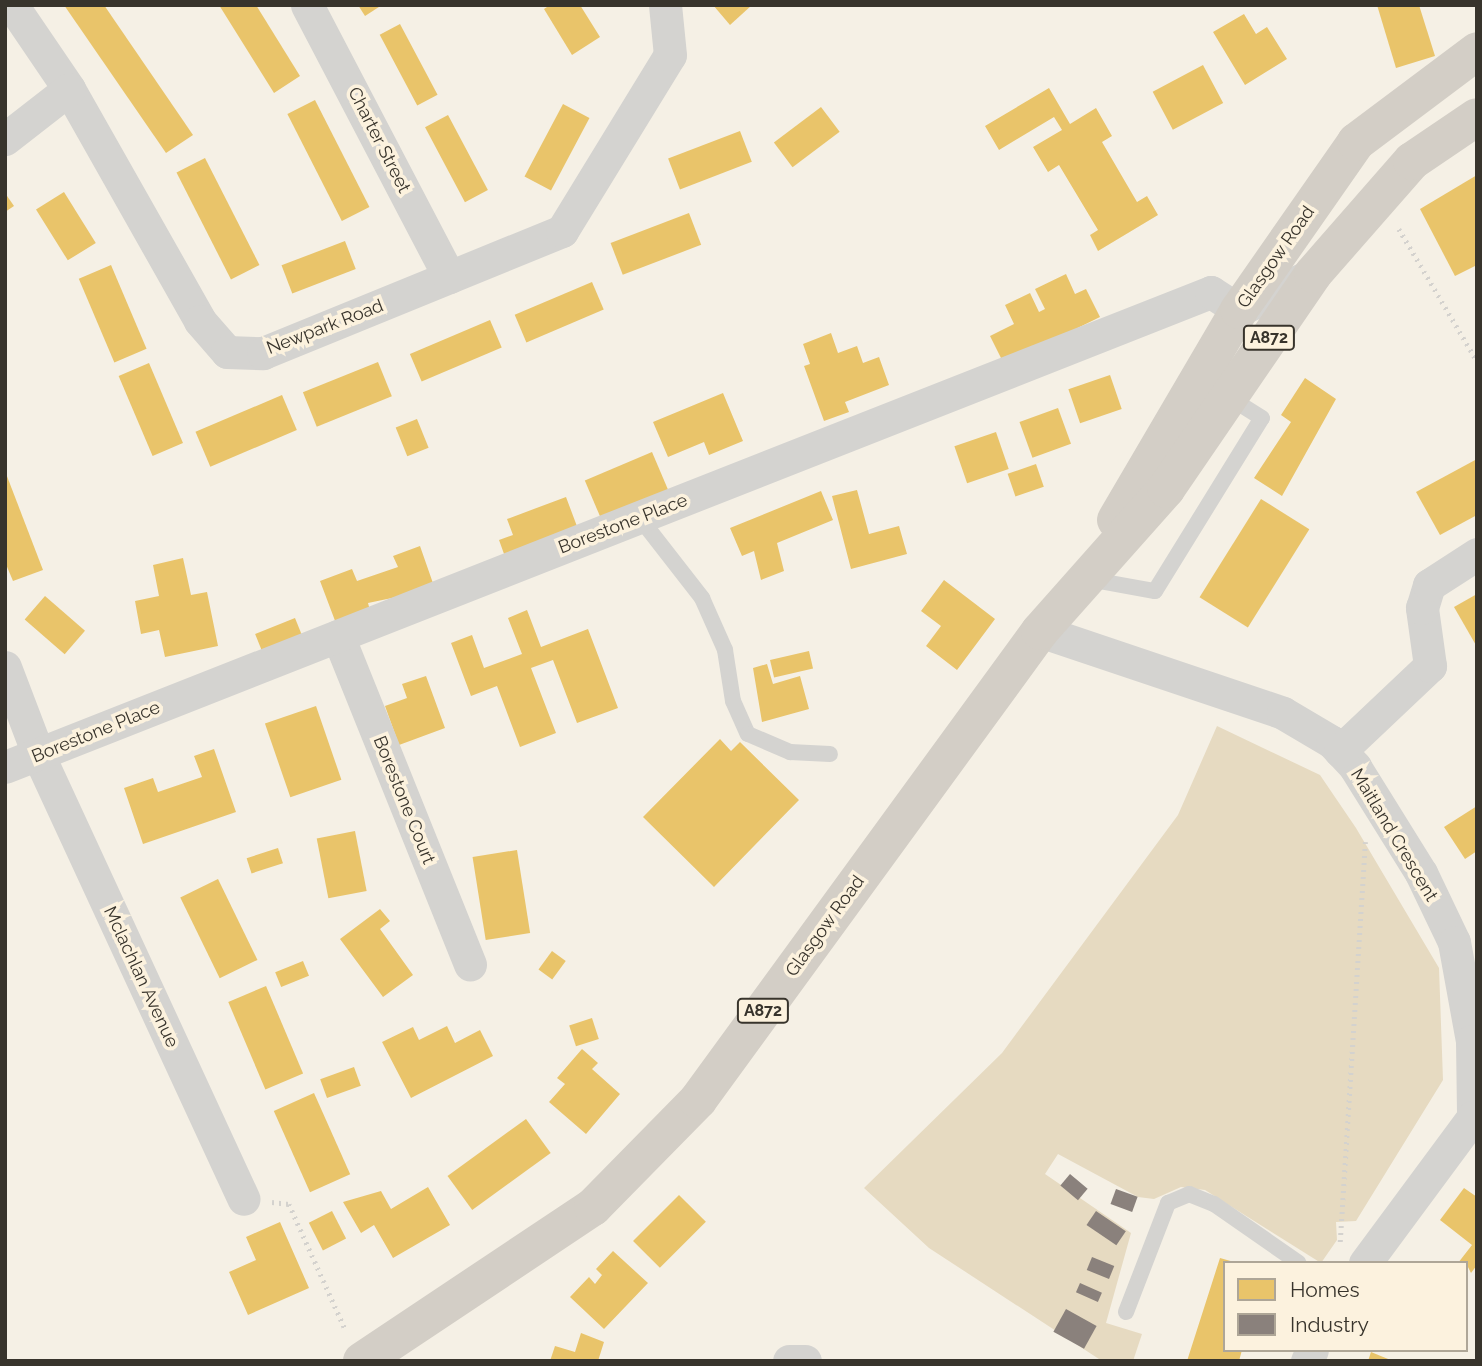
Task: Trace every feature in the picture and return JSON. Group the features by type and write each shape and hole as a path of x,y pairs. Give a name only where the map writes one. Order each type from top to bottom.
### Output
{"main road":[{"name":"Glasgow Road","path":"1082,578 1239,310 1356,142 1477,51"},
{"name":"Glasgow Road","path":"356,1349 593,1207 698,1100 1040,631 1082,578 1166,489 1313,274 1412,161 1477,117"}],"street":[{"name":"Newpark Road","path":"12,5 69,89 200,320 227,352 274,349 562,231 670,55 665,5"},
{"name":"Charter Street","path":"307,5 449,276"},
{"path":"5,139 69,89"},
{"path":"1239,310 1313,274"},
{"name":"Borestone Place","path":"5,767 1211,292 1239,310"},
{"path":"1340,751 1430,666 1422,608 1429,585 1477,554"},
{"name":"Maitland Crescent","path":"1040,631 1283,713 1340,751 1466,935 1475,1118"},
{"name":"Borestone Court","path":"338,636 470,964"},
{"name":"Mclachlan Avenue","path":"5,667 38,754 244,1199"},
{"path":"1352,1258 1475,1118"},
{"path":"789,1361 805,1361"}],"lane":[{"path":"1082,578 1155,591 1262,418 1229,397"},
{"path":"639,517 702,598 725,650 733,701 748,734 790,752 830,754"},
{"path":"1126,1312 1168,1203 1189,1194 1214,1204 1296,1261"}],"path":[{"path":"1393,219 1477,361"},
{"path":"1352,1258 1366,826 1381,809"},
{"path":"244,1199 289,1204 356,1349"}],"shaded area":[{"path":"1217,726 1320,775 1356,828 1439,968 1443,1080 1356,1221 1336,1222 1337,1240 1322,1261 1318,1261 1205,1190 1181,1187 1154,1199 1138,1197 1058,1154 1045,1174 1131,1233 1106,1323 1142,1334 1133,1361 1102,1361 929,1248 864,1188 1002,1053 1178,815"}],"building: Homes":[{"path":"64,5 104,5 193,135 166,153"},
{"path":"219,5 256,5 300,76 274,93"},
{"path":"358,5 382,5 365,16"},
{"path":"550,5 580,5 600,37 572,55 544,9"},
{"path":"713,5 752,5 730,25"},
{"path":"1377,5 1419,5 1435,56 1396,68"},
{"path":"1244,14 1256,34 1267,27 1287,59 1245,85 1213,32"},
{"path":"400,24 438,95 417,105 380,35"},
{"path":"1203,65 1223,103 1173,130 1153,92"},
{"path":"1049,88 1070,124 1096,108 1112,136 1102,142 1137,202 1147,196 1158,215 1098,251 1090,235 1098,230 1059,165 1048,172 1033,147 1062,130 1054,117 999,150 985,126"},
{"path":"315,100 369,207 342,221 287,114"},
{"path":"563,104 589,118 551,190 525,176"},
{"path":"821,107 840,132 793,167 774,143"},
{"path":"448,115 488,190 465,202 425,127"},
{"path":"740,131 752,162 680,189 668,159"},
{"path":"205,158 259,265 231,279 176,173"},
{"path":"1477,175 1477,265 1455,276 1420,209"},
{"path":"64,192 96,243 68,260 36,209"},
{"path":"5,193 14,206 5,212"},
{"path":"689,213 701,245 623,275 611,243"},
{"path":"345,241 356,269 292,293 282,265"},
{"path":"111,265 147,349 114,362 79,279"},
{"path":"1066,274 1075,294 1086,289 1100,317 1004,364 990,336 1014,324 1005,305 1030,293 1039,312 1045,309 1035,289"},
{"path":"592,282 604,310 526,342 515,315"},
{"path":"490,320 502,348 422,382 410,354"},
{"path":"831,333 838,353 857,346 863,363 879,357 889,385 845,402 849,412 824,421 804,366 810,364 803,344"},
{"path":"378,362 392,396 317,427 303,392"},
{"path":"149,363 183,443 153,456 119,376"},
{"path":"1110,375 1122,409 1080,423 1068,389"},
{"path":"1305,378 1336,399 1282,496 1254,478 1291,422 1281,415"},
{"path":"723,393 743,441 709,455 704,442 668,457 653,422"},
{"path":"282,395 297,430 210,467 195,432"},
{"path":"1058,408 1071,444 1032,458 1019,422"},
{"path":"417,419 429,448 407,456 396,428"},
{"path":"996,432 1009,469 967,483 954,446"},
{"path":"652,452 670,494 603,523 585,481"},
{"path":"1477,459 1477,515 1440,535 1416,492"},
{"path":"1036,464 1044,487 1015,496 1008,474"},
{"path":"5,471 43,570 13,581 5,562"},
{"path":"857,490 869,534 899,526 907,554 851,569 832,496"},
{"path":"821,491 833,520 777,543 784,571 761,580 754,551 742,556 730,528"},
{"path":"566,497 578,529 508,565 499,540 513,535 507,519"},
{"path":"1261,499 1309,529 1248,628 1200,597"},
{"path":"420,546 435,589 368,603 371,614 337,626 320,581 352,569 357,581 398,567 393,556"},
{"path":"183,558 191,595 207,592 218,646 165,657 159,630 141,634 135,601 159,596 153,565"},
{"path":"944,580 995,619 957,670 926,646 941,626 921,611"},
{"path":"1477,594 1477,647 1454,607"},
{"path":"45,596 85,631 65,654 25,619"},
{"path":"527,610 541,647 588,629 618,708 577,723 553,660 531,668 556,733 520,747 497,686 471,696 451,643 472,635 484,668 522,654 508,618"},
{"path":"295,618 303,638 263,655 255,634"},
{"path":"809,651 813,669 774,678 770,660"},
{"path":"767,664 773,684 800,676 809,709 762,722 753,668"},
{"path":"426,676 445,728 399,745 385,706 407,698 402,684"},
{"path":"316,706 341,780 290,797 265,724"},
{"path":"720,739 731,751 740,742 799,800 714,887 643,817"},
{"path":"214,749 236,812 143,844 124,788 153,778 158,792 202,777 194,756"},
{"path":"1477,806 1477,851 1465,859 1444,827"},
{"path":"355,831 367,891 328,898 317,838"},
{"path":"278,848 283,863 252,873 247,858"},
{"path":"517,850 530,933 486,940 473,857"},
{"path":"218,879 257,960 220,978 180,897"},
{"path":"380,909 390,921 380,929 413,975 383,997 340,939"},
{"path":"552,951 566,961 552,980 538,970"},
{"path":"303,961 309,976 281,987 275,972"},
{"path":"266,986 303,1073 265,1089 228,1002"},
{"path":"592,1018 599,1039 576,1046 569,1025"},
{"path":"447,1026 455,1043 480,1030 493,1056 411,1098 382,1042 413,1027 419,1040"},
{"path":"582,1049 598,1063 592,1069 620,1094 586,1134 549,1102 565,1084 557,1078"},
{"path":"354,1067 361,1086 327,1098 320,1079"},
{"path":"314,1093 350,1174 310,1192 274,1111"},
{"path":"526,1119 551,1153 472,1210 448,1176"},
{"path":"428,1187 450,1225 393,1258 374,1225 361,1233 343,1202 381,1191 391,1209"},
{"path":"1464,1188 1477,1197 1477,1265 1471,1273 1468,1261 1460,1261 1472,1245 1440,1220"},
{"path":"679,1195 706,1222 660,1268 633,1241"},
{"path":"332,1211 346,1239 323,1250 309,1223"},
{"path":"280,1222 309,1288 248,1315 229,1272 256,1260 246,1237"},
{"path":"613,1251 648,1283 604,1329 570,1297 589,1277 595,1284 602,1275 596,1269"},
{"path":"1220,1258 1230,1261 1223,1261 1223,1352 1241,1352 1239,1361 1187,1361"},
{"path":"581,1333 604,1342 598,1361 550,1361 555,1346 575,1352"},
{"path":"1371,1352 1393,1361 1368,1361"}],"building: Industry":[{"path":"1070,1174 1088,1189 1078,1200 1060,1185"},
{"path":"1116,1189 1138,1197 1132,1212 1111,1204"},
{"path":"1096,1211 1126,1231 1116,1245 1086,1225"},
{"path":"1092,1257 1114,1266 1109,1279 1087,1270"},
{"path":"1080,1283 1102,1293 1098,1302 1076,1292"},
{"path":"1066,1309 1097,1326 1084,1349 1053,1332"}]}
